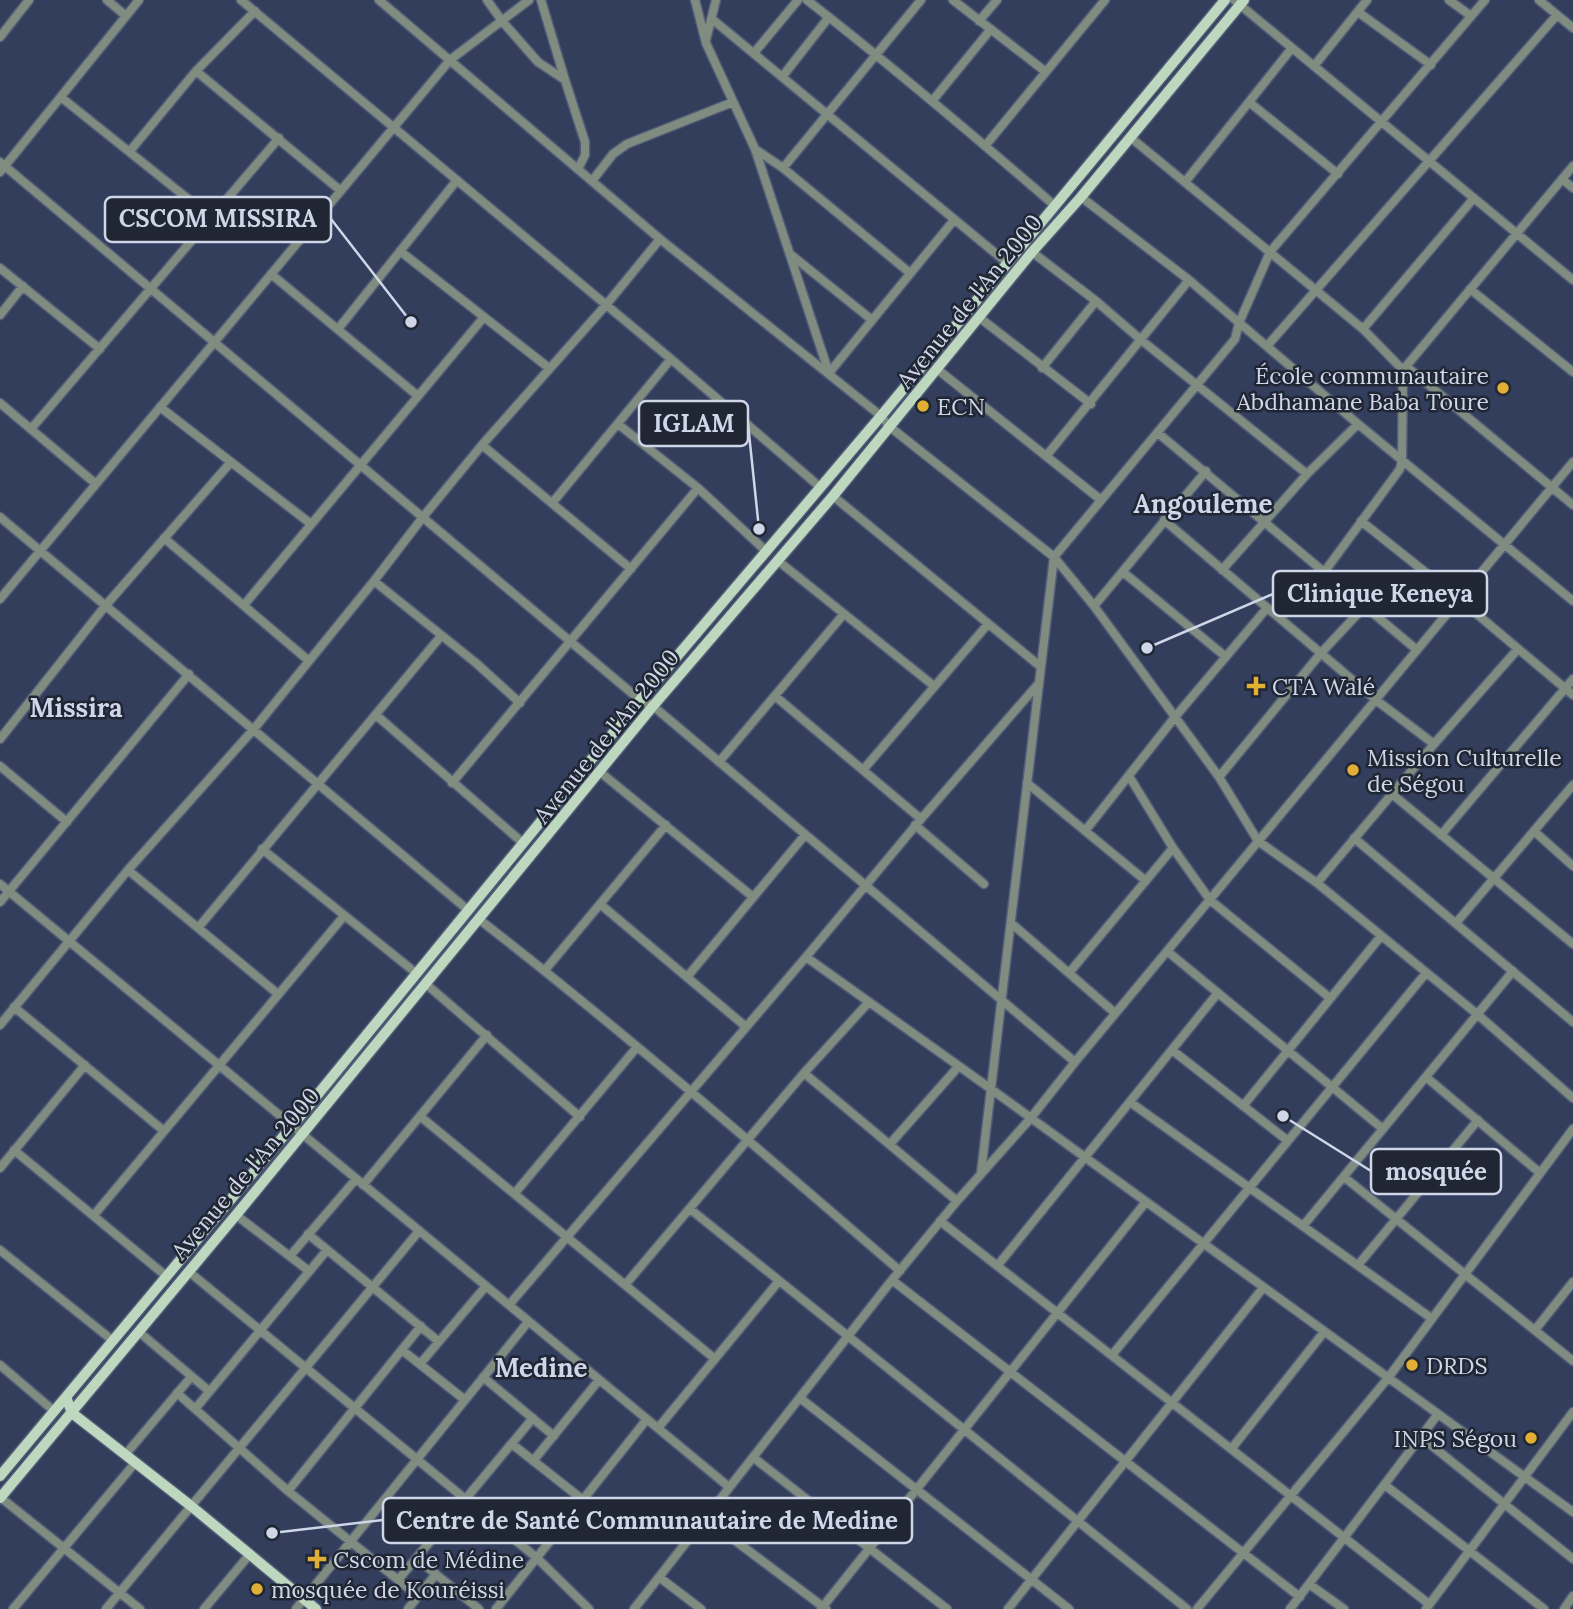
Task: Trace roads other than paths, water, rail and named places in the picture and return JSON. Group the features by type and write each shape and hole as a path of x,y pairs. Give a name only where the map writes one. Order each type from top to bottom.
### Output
{"main road":[{"name":"Avenue de l'An 2000","path":"0,1476 292,1126 640,700 881,416 1006,261 1225,0"},
{"name":"Avenue de l'An 2000","path":"0,1498 480,920 653,706 981,318 1032,252 1081,197 1239,2"},
{"path":"66,1396 72,1413 250,1553 316,1609"}],"street":[{"path":"0,37 29,0"},
{"path":"107,0 126,16"},
{"path":"139,0 62,98 2,167 215,341 640,700 653,706 1074,1062"},
{"path":"242,0 820,487"},
{"path":"379,0 660,239 1054,557 1094,606 1219,777 1258,841 1317,883 1477,1014 1573,1098"},
{"path":"487,0 538,62 565,80"},
{"path":"0,599 450,60 529,0"},
{"path":"541,0 585,142 585,155 578,169"},
{"path":"695,0 706,43 755,149 829,373"},
{"path":"706,43 716,0"},
{"path":"754,53 798,0"},
{"path":"807,0 933,100 1054,205"},
{"path":"783,168 920,0"},
{"path":"953,0 1046,72"},
{"path":"979,21 998,0"},
{"path":"985,146 1105,0"},
{"path":"1314,66 1367,0"},
{"path":"1449,0 1471,16"},
{"path":"981,1173 1054,557 1235,339 1270,252 1485,0"},
{"path":"1539,0 1573,28"},
{"path":"1239,2 1573,280"},
{"path":"130,151 196,71 255,11"},
{"path":"1358,12 1431,65"},
{"path":"1267,346 1557,15"},
{"path":"782,77 829,17"},
{"path":"712,19 1006,261"},
{"path":"933,100 991,29"},
{"path":"1185,182 1292,48"},
{"path":"196,71 341,191"},
{"path":"62,98 212,218"},
{"path":"592,181 613,154 627,144 733,102"},
{"path":"1249,102 1338,174"},
{"path":"1130,137 1573,505"},
{"path":"31,429 279,138"},
{"path":"755,149 783,168 910,273"},
{"path":"1325,571 1400,469 1405,368 1573,166"},
{"path":"1562,179 1573,188"},
{"path":"338,330 457,180"},
{"path":"1081,197 1189,280 1573,601"},
{"path":"1363,329 1474,198"},
{"path":"829,373 954,220"},
{"path":"0,1026 128,870 253,730 482,445 606,305 660,239"},
{"path":"400,251 549,368"},
{"path":"1032,252 1307,474"},
{"path":"790,254 872,320"},
{"path":"0,268 100,349"},
{"path":"271,274 418,396"},
{"path":"1047,455 1189,280"},
{"path":"0,315 23,286"},
{"path":"1470,289 1573,372"},
{"path":"1042,368 1096,301"},
{"path":"244,605 484,317"},
{"path":"981,318 1091,404"},
{"path":"553,502 671,359"},
{"path":"937,369 1101,500"},
{"path":"0,403 96,484"},
{"path":"160,407 311,524"},
{"path":"618,424 698,488 767,551"},
{"path":"1223,570 1307,474 1358,424"},
{"path":"1158,433 1417,650"},
{"path":"482,445 631,569"},
{"path":"0,738 106,605 231,462"},
{"path":"634,1609 940,1221 1030,1119 1074,1062 1573,462"},
{"path":"1094,606 1206,471"},
{"path":"452,783 698,488"},
{"path":"833,496 1041,667"},
{"path":"0,517 468,910"},
{"path":"1164,520 1376,699 1434,744"},
{"path":"1360,521 1459,599 1573,695"},
{"path":"164,538 309,661"},
{"path":"777,560 934,686"},
{"path":"1123,572 1227,657"},
{"path":"374,582 476,663 520,703"},
{"path":"1219,777 1321,653 1364,607"},
{"path":"1086,831 1175,717 1267,608"},
{"path":"719,762 843,615"},
{"path":"863,770 988,624"},
{"path":"198,928 441,635"},
{"path":"1317,883 1517,650"},
{"path":"0,902 189,674"},
{"path":"1441,835 1573,679"},
{"path":"509,1305 806,957 864,885 1039,683"},
{"path":"775,696 863,770 984,884"},
{"path":"376,715 523,843"},
{"path":"0,766 67,822"},
{"path":"600,772 753,897"},
{"path":"1129,776 1173,848 1210,900 1331,998"},
{"path":"1027,783 1146,881"},
{"path":"1456,923 1573,785"},
{"path":"1392,794 1573,944"},
{"path":"545,970 666,825"},
{"path":"1534,831 1573,866"},
{"path":"687,977 805,835"},
{"path":"1354,838 1570,1019 1573,1009"},
{"path":"1069,973 1173,848"},
{"path":"262,849 416,973"},
{"path":"128,870 278,994"},
{"path":"0,884 729,1487"},
{"path":"600,904 746,1026"},
{"path":"94,1215 344,916"},
{"path":"480,920 638,1047 900,1271"},
{"path":"1010,923 1115,1013"},
{"path":"1243,1106 1381,936"},
{"path":"1167,951 1383,1129"},
{"path":"806,957 1573,1512"},
{"path":"1303,1226 1513,971"},
{"path":"1112,1355 1205,1246 1426,973"},
{"path":"426,984 580,1117"},
{"path":"998,1265 1086,1160 1217,994"},
{"path":"625,1284 804,1073 868,1003"},
{"path":"14,1007 164,1131"},
{"path":"290,1256 421,1116 487,1035"},
{"path":"515,1193 638,1047"},
{"path":"1172,1050 1288,1141"},
{"path":"0,1168 85,1065"},
{"path":"890,1144 958,1067"},
{"path":"804,1073 957,1201"},
{"path":"1426,1077 1540,1173"},
{"path":"1130,1102 1431,1318"},
{"path":"421,1116 715,1359"},
{"path":"1358,1265 1478,1120"},
{"path":"1197,1609 1388,1378 1573,1129"},
{"path":"14,1150 166,1276"},
{"path":"1344,1177 1573,1361"},
{"path":"705,1518 824,1608 1145,1203"},
{"path":"690,1209 1187,1609"},
{"path":"236,1215 309,1271"},
{"path":"940,1221 1345,1537 1428,1607 1573,1412"},
{"path":"106,1609 419,1231"},
{"path":"308,1234 438,1341"},
{"path":"0,1250 112,1340"},
{"path":"195,1409 327,1250"},
{"path":"188,1271 537,1558 589,1609"},
{"path":"892,1280 1300,1597"},
{"path":"658,1428 779,1281"},
{"path":"1535,1331 1573,1282"},
{"path":"420,1364 486,1286"},
{"path":"1008,1609 1263,1288"},
{"path":"296,1609 528,1322"},
{"path":"288,1490 421,1326"},
{"path":"139,1332 209,1391"},
{"path":"1231,1448 1324,1332"},
{"path":"402,1350 465,1400"},
{"path":"0,1365 54,1411"},
{"path":"125,1455 191,1377"},
{"path":"483,1377 554,1436"},
{"path":"533,1461 599,1380"},
{"path":"177,1393 288,1490 418,1596"},
{"path":"800,1398 1069,1609"},
{"path":"1290,1609 1438,1414"},
{"path":"398,1580 533,1418"},
{"path":"496,1609 647,1419"},
{"path":"1421,1437 1573,1559"},
{"path":"512,1444 583,1500"},
{"path":"754,1458 947,1609"},
{"path":"13,1609 135,1463"},
{"path":"1385,1485 1544,1609"},
{"path":"0,1498 140,1609"},
{"path":"204,1609 250,1553"},
{"path":"417,1559 479,1609"},
{"path":"408,1609 436,1574"},
{"path":"659,1577 701,1609"},
{"path":"1309,1584 1344,1609"},
{"path":"1564,1609 1573,1595"}],"place":[{"name":"CSCOM MISSIRA","path":"411,322"},
{"name":"École communautaire Abdhamane Baba Toure","path":"1503,388"},
{"name":"ECN","path":"923,406"},
{"name":"IGLAM","path":"759,529"},
{"name":"Clinique Keneya","path":"1147,648"},
{"name":"CTA Walé","path":"1256,686"},
{"name":"Mission Culturelle de Ségou","path":"1353,770"},
{"name":"mosquée","path":"1283,1116"},
{"name":"DRDS","path":"1412,1365"},
{"name":"INPS Ségou","path":"1531,1438"},
{"name":"Centre de Santé Communautaire de Medine","path":"272,1533"},
{"name":"Cscom de Médine","path":"317,1559"},
{"name":"mosquée de Kouréissi","path":"257,1589"}],"district":[{"name":"Angouleme","path":"1203,503"},
{"name":"Missira","path":"76,707"},
{"name":"Medine","path":"541,1367"}]}
